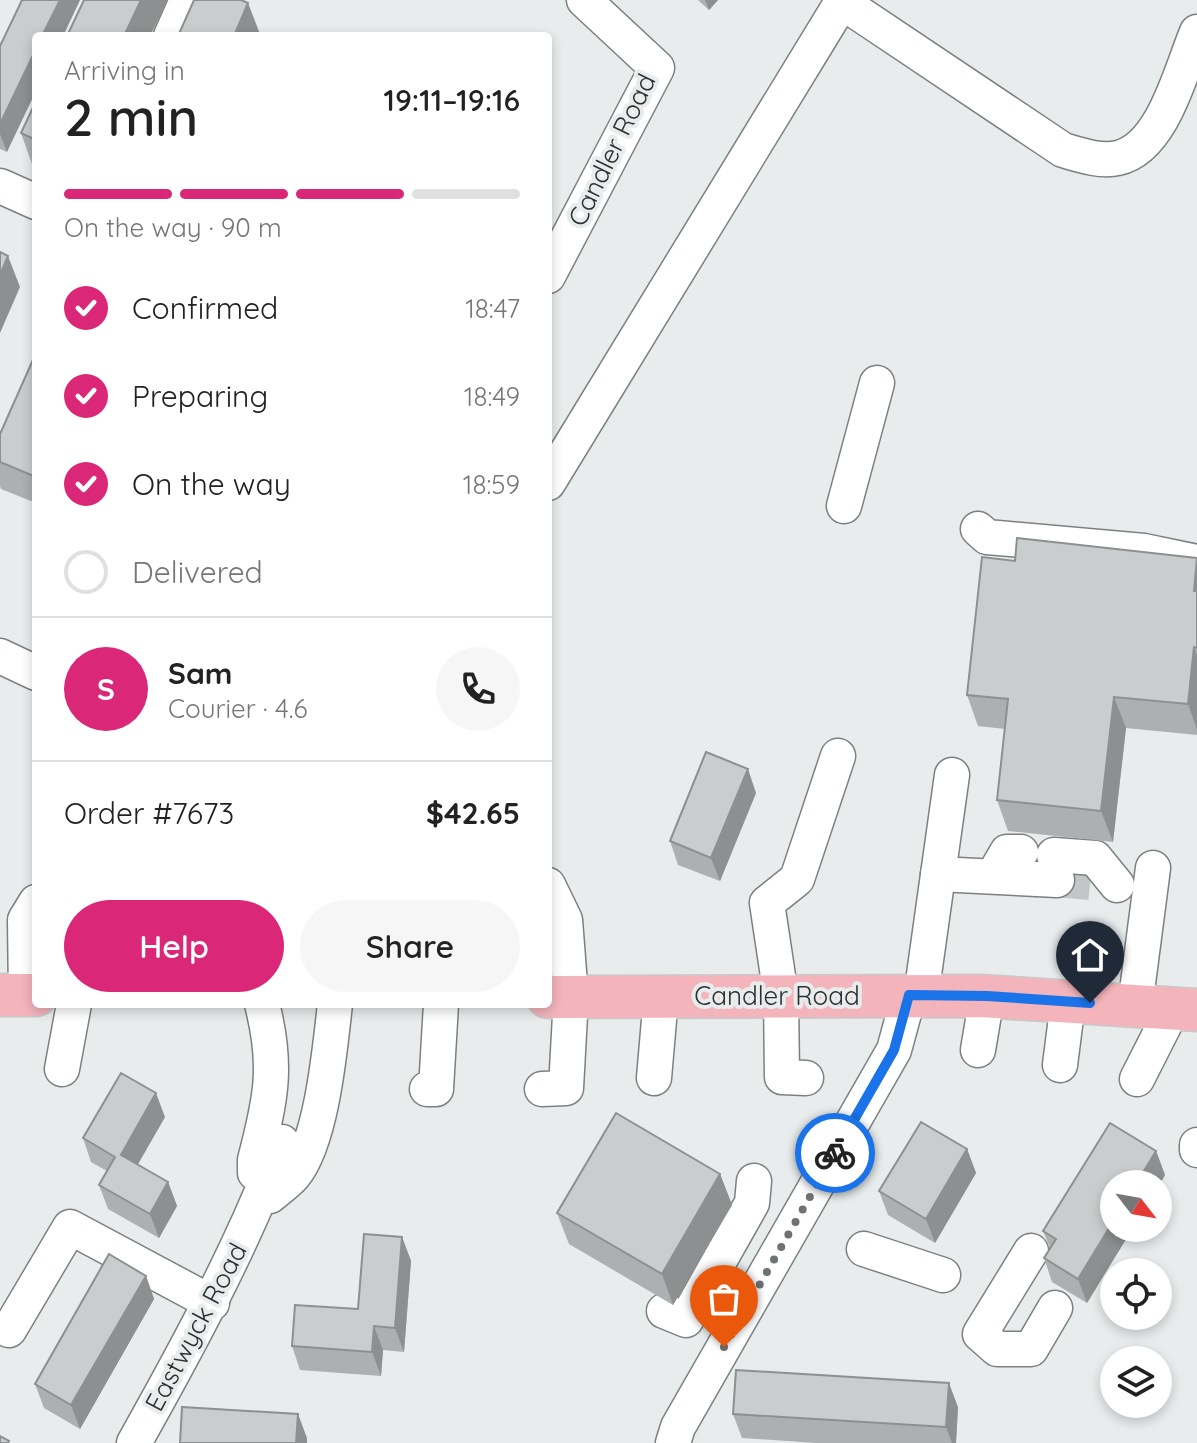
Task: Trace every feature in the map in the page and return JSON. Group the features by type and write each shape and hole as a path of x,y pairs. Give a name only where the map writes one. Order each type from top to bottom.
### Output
{"main road":[{"name":"Candler Road","path":"559,997 987,996 1168,1008"}],"street":[{"path":"173,32 187,0"},
{"name":"Candler Road","path":"552,268 657,68 584,0"},
{"path":"552,476 843,1 1063,150 1095,158 1117,159 1146,143 1159,125 1197,32"},
{"path":"0,186 32,200"},
{"path":"844,506 877,383"},
{"path":"978,529 987,537 1144,551 1197,562"},
{"path":"0,656 32,671"},
{"path":"806,1078 782,1077 781,996 767,903 797,879 838,756"},
{"path":"673,1443 686,1414 894,1050 915,996 938,874 952,775"},
{"path":"993,876 1007,852 1092,873 1168,1008 1137,1079"},
{"path":"938,874 1092,873"},
{"path":"542,1089 566,1088 559,997 565,920 552,893"},
{"path":"21,995 25,920 32,909"},
{"path":"978,1050 987,996"},
{"path":"654,1078 661,997"},
{"path":"1060,1065 1068,1002"},
{"path":"62,1069 73,1008"},
{"name":"Eastwyck Road","path":"134,1443 212,1303 255,1210 295,1173 273,1076 263,1008"},
{"name":"Eastwyck Road","path":"255,1210 255,1160 286,1135 328,1074 335,1008"},
{"path":"427,1089 436,1089 441,1008"},
{"path":"664,1311 686,1320 752,1203 754,1181"},
{"path":"9,1330 70,1227 212,1303"},
{"path":"864,1249 943,1275"},
{"path":"1031,1251 980,1334 997,1349 1031,1349 1055,1308"}],"building":[{"path":"22,0 60,0 44,32 32,32 32,57 0,124 0,46"},
{"path":"84,0 141,0 126,32 69,32"},
{"path":"194,0 241,0 248,3 236,32 180,32"},
{"path":"32,110 32,138 21,133"},
{"path":"0,252 8,256 0,275"},
{"path":"32,362 32,475 0,462 0,434"},
{"path":"1017,538 1197,558 1194,591 1197,591 1197,648 1194,647 1188,704 1114,697 1101,811 997,800 1008,699 967,695 982,557 1015,561"},
{"path":"706,752 748,769 711,858 670,841"},
{"path":"121,1073 156,1093 121,1155 168,1182 150,1214 99,1185 115,1157 83,1138"},
{"path":"616,1113 720,1174 662,1274 557,1213"},
{"path":"921,1122 967,1149 926,1219 879,1191"},
{"path":"1110,1123 1156,1151 1144,1170 1100,1170 1101,1242 1078,1279 1044,1258 1056,1239 1043,1231"},
{"path":"364,1234 402,1237 395,1328 374,1326 372,1352 292,1346 295,1305 358,1309"},
{"path":"109,1254 146,1276 71,1405 35,1384"},
{"path":"736,1370 949,1383 946,1427 733,1414"},
{"path":"182,1407 298,1414 296,1443 180,1443"}],"tunnel":[{"path":"1057,880 1090,883"}],"way so far":[{"path":"724,1347 835,1153"}],"route":[{"path":"835,1153 894,1050 909,995 987,996 1090,1003"}]}
